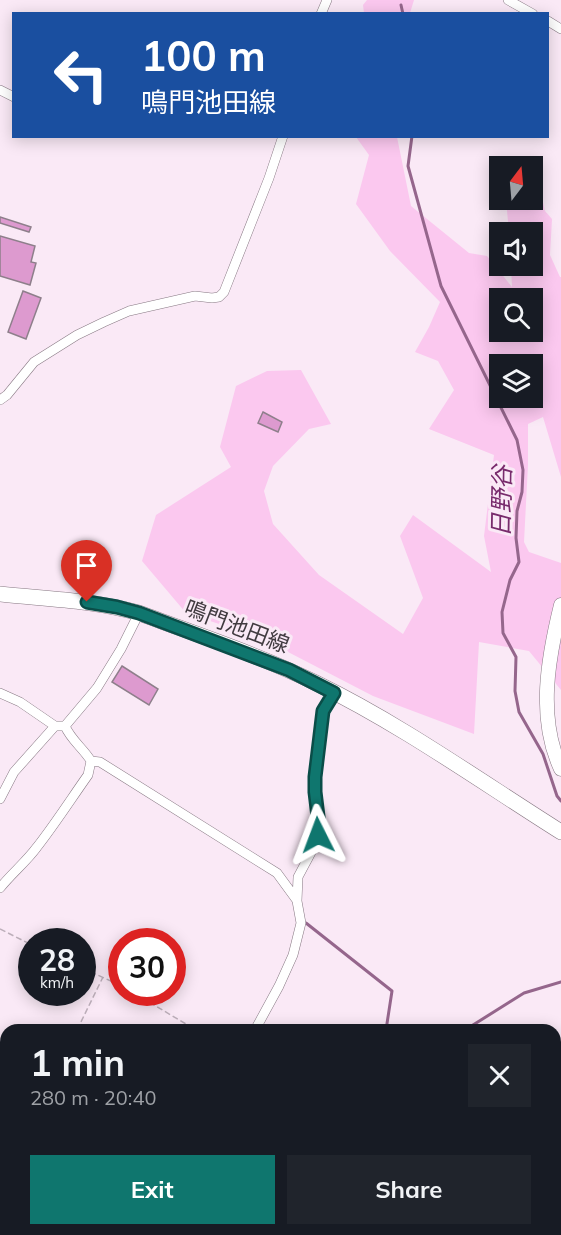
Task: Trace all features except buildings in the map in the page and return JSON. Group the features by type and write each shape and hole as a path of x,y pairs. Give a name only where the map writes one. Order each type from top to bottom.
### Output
{"main road":[{"name":"鳴門池田線","path":"0,594 117,607 139,613 289,670 396,727 561,832"}],"street":[{"path":"508,0 529,12"},
{"path":"0,400 8,395 34,362 77,335 129,310 195,296 219,297 224,292 283,138"},
{"path":"561,605 552,648 546,701 554,754 561,770"},
{"path":"0,800 14,772 97,688 121,649 139,613"},
{"path":"0,693 60,726 86,752 91,761 88,775 38,846 0,888"},
{"path":"258,1024 293,955 301,923 297,901 298,877 318,835 315,777 323,711 334,693"},
{"path":"91,761 100,762 277,873 297,901"}],"path":[{"path":"0,929 18,938"},
{"path":"96,974 108,979"},
{"path":"80,1024 104,977"},
{"path":"156,1006 186,1024"}],"shaded area":[{"path":"367,0 414,0 410,12 364,12 363,5"},
{"path":"357,138 397,138 411,206 469,253 487,256 489,276 503,276 512,287 511,276 543,276 543,222 508,222 507,210 543,210 543,202 545,211 552,219 550,255 561,277 561,477 543,417 528,424 524,542 529,552 561,563 561,690 529,651 479,642 474,734 373,696 261,638 186,613 142,561 156,515 231,467 220,447 236,386 267,371 301,370 331,424 309,429 273,466 264,491 273,524 319,575 403,634 423,598 400,536 413,515 491,572 484,536 494,455 429,429 454,390 438,361 415,352 440,302 390,251 356,204 369,155"}],"waterway":[{"name":"日野谷","path":"401,5 403,12"},
{"name":"日野谷","path":"412,138 408,166 441,286 517,440 523,470 522,492 517,511 516,538 519,562 510,580 502,612 503,633 516,657 515,691 519,712 543,754 557,796 561,801"},
{"path":"306,923 392,991 387,1024"},
{"path":"475,1024 524,993 561,982"}],"route":[{"path":"87,602 139,613 289,670 334,693 323,711 315,777 318,835"}]}
